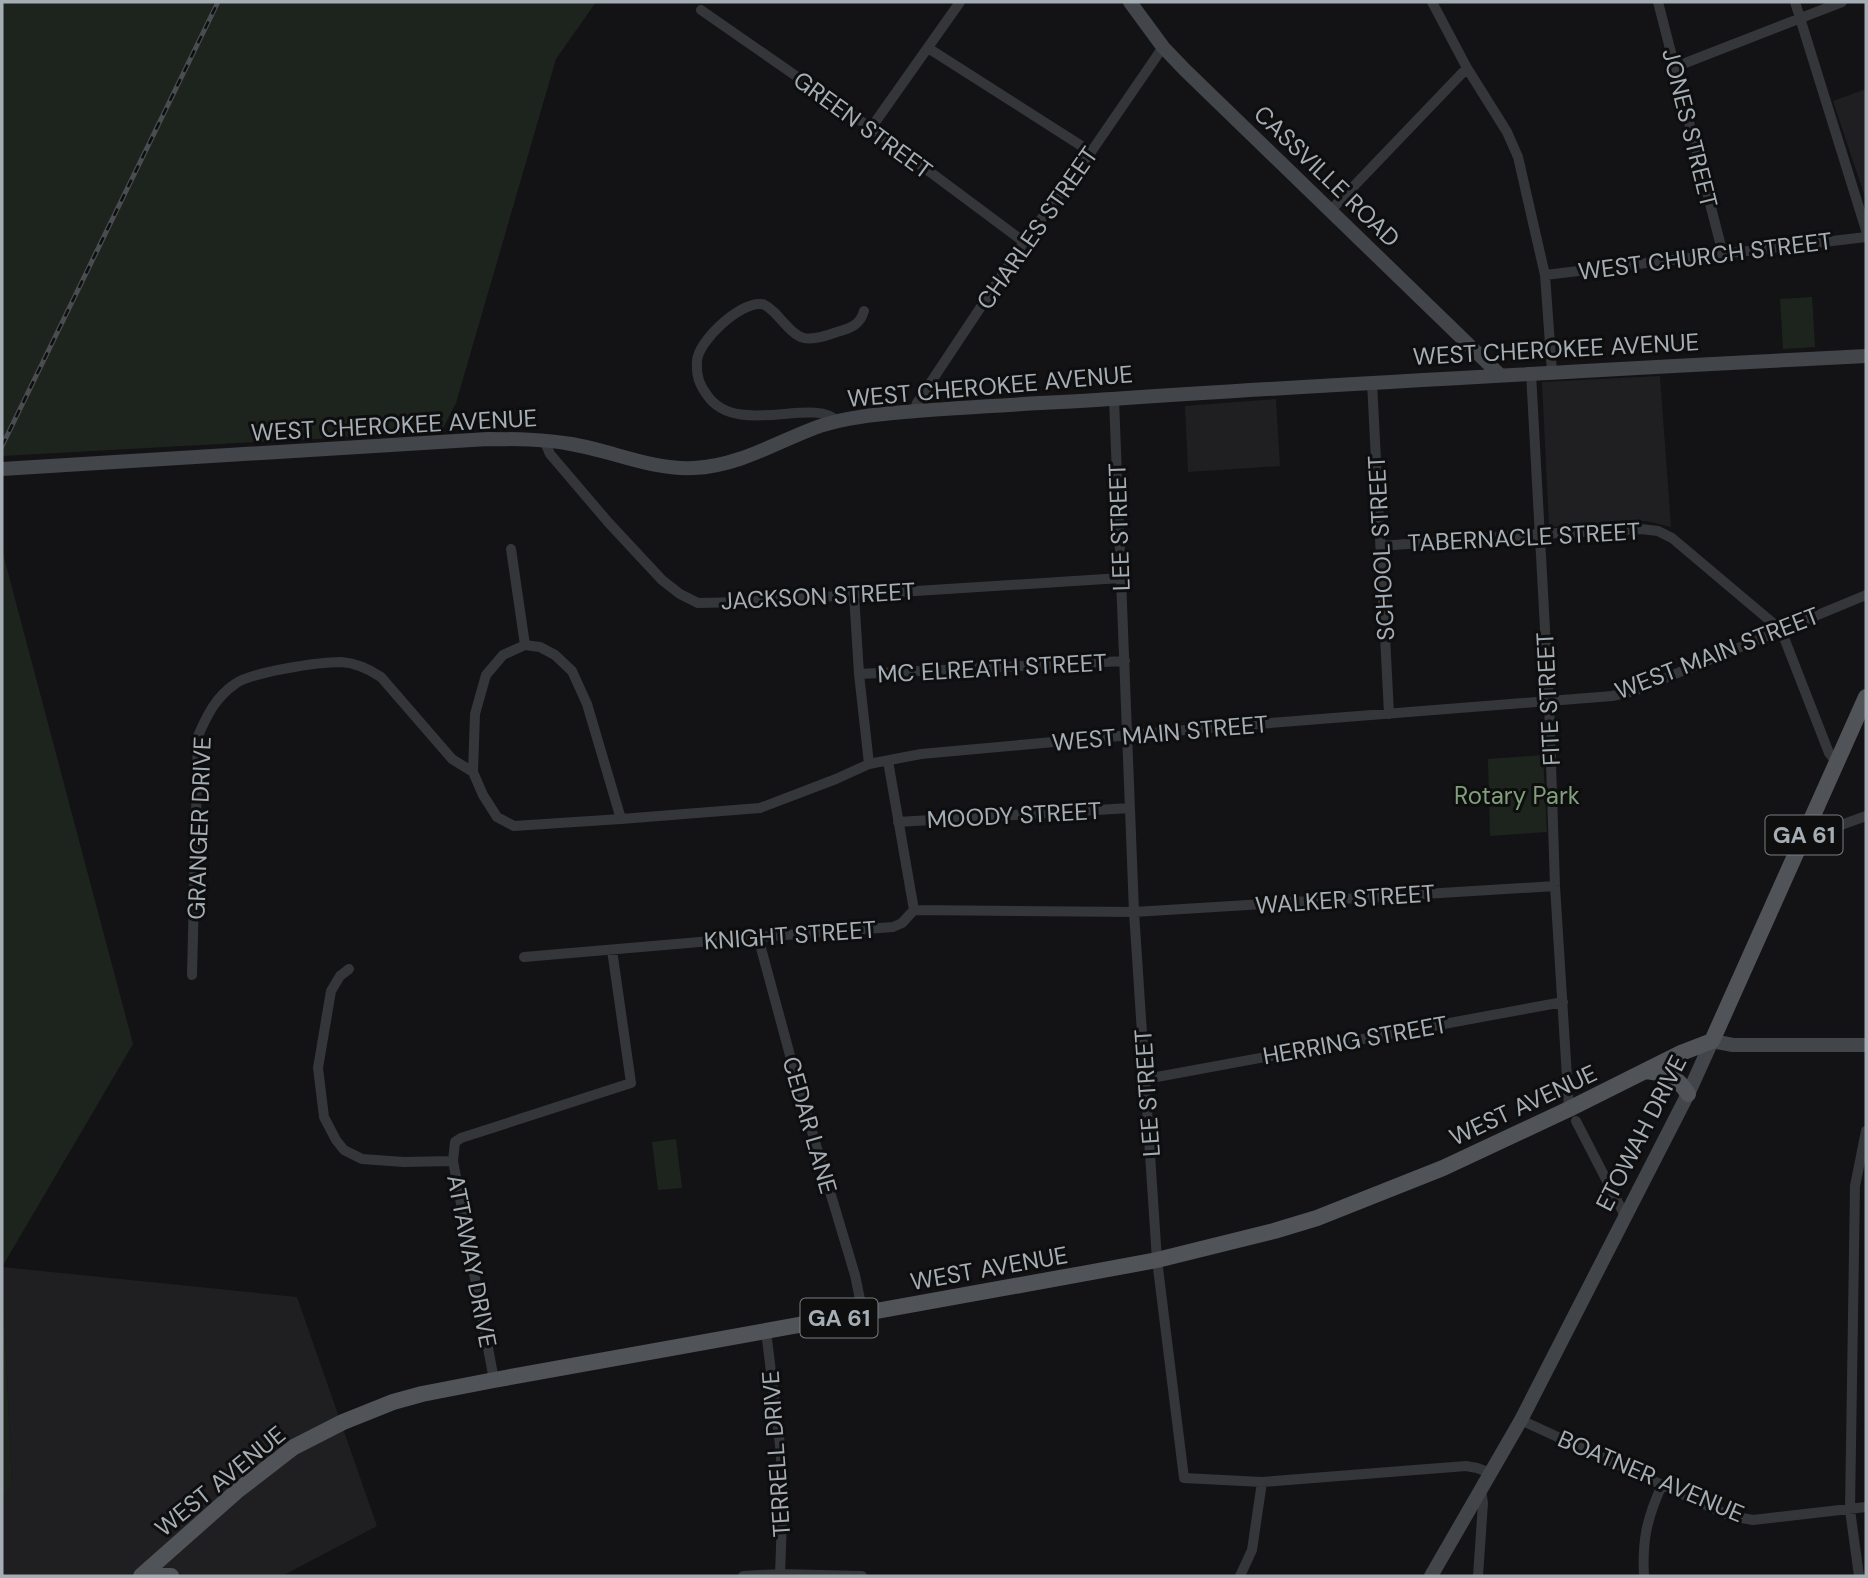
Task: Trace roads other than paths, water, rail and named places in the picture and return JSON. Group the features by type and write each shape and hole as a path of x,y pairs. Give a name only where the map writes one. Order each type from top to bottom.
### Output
{"main road":[{"name":"CASSVILLE ROAD","path":"1130,2 1163,47 1238,123 1500,375"},
{"path":"1466,377 1472,364 1471,346"},
{"name":"WEST CHEROKEE AVENUE","path":"2,469 468,440 544,440 657,465 702,467 743,458 837,421 914,411 1372,382 1866,356"},
{"name":"ETOWAH DRIVE","path":"1431,1576 1521,1420 1688,1094 1866,697"},
{"name":"WEST AVENUE","path":"141,1576 256,1475 295,1447 324,1431 406,1398 1157,1260 1317,1218 1572,1115 1645,1071 1712,1041 1733,1045 1866,1045"},
{"path":"1645,1071 1675,1078 1688,1094"},
{"path":"157,1576 173,1576"}],"street":[{"path":"871,128 960,2"},
{"path":"1432,2 1467,68 1507,132 1518,158 1545,275 1552,372"},
{"name":"JONES STREET","path":"1658,2 1723,254"},
{"path":"1795,2 1866,230"},
{"path":"1675,67 1842,2"},
{"name":"GREEN STREET","path":"701,10 871,128 1024,242"},
{"name":"CHARLES STREET","path":"914,411 923,393 1024,242 1091,152 1163,47"},
{"path":"929,48 1091,152"},
{"path":"1330,211 1467,68"},
{"name":"WEST CHURCH STREET","path":"1545,275 1866,237"},
{"path":"837,421 827,414 744,415 724,411 712,402 700,385 696,371 697,353 709,336 735,314 751,305 760,303 766,306 789,330 801,338 825,337 853,327 862,319 864,310"},
{"name":"FITE STREET","path":"1531,373 1549,702 1555,886 1572,1115 1625,1216"},
{"name":"SCHOOL STREET","path":"1372,382 1389,714"},
{"name":"LEE STREET","path":"1114,399 1134,912 1157,1260 1184,1478 1262,1482 1466,1466 1491,1473"},
{"name":"JACKSON STREET","path":"544,440 550,453 608,522 662,580 680,594 698,603 1121,578"},
{"name":"TABERNACLE STREET","path":"1381,546 1539,534 1641,529 1658,531 1672,538 1781,630 1829,753 1837,762"},
{"path":"510,549 525,645"},
{"path":"854,594 869,764"},
{"name":"WEST MAIN STREET","path":"473,772 497,817 514,826 760,808 869,764 921,754 1612,696 1634,691 1866,594"},
{"path":"473,772 475,714 486,675 503,655 525,645 540,647 555,655 572,671 587,704 621,819"},
{"name":"MC ELREATH STREET","path":"859,674 1125,661"},
{"name":"GRANGER DRIVE","path":"192,975 198,736 219,697 238,681 278,669 342,662 368,668 381,677 453,760 473,772"},
{"path":"888,761 914,910 1134,912"},
{"name":"MOODY STREET","path":"898,821 1130,808"},
{"path":"1802,839 1866,816"},
{"name":"WALKER STREET","path":"1134,912 1555,886"},
{"name":"KNIGHT STREET","path":"524,957 893,927 902,923 914,910"},
{"name":"CEDAR LANE","path":"758,937 798,1084 855,1275 863,1314"},
{"name":"ATTAWAY DRIVE","path":"494,1380 453,1161 455,1142 631,1083 612,950"},
{"path":"349,969 340,976 331,991 318,1068 324,1117 336,1140 344,1150 362,1159 453,1161"},
{"name":"HERRING STREET","path":"1146,1079 1563,1002"},
{"path":"1859,1576 1850,1510 1855,1186 1866,1131"},
{"name":"TERRELL DRIVE","path":"766,1331 783,1489 780,1575"},
{"name":"BOATNER AVENUE","path":"1521,1420 1731,1516 1746,1520 1794,1517 1866,1507"},
{"path":"1240,1576 1252,1550 1262,1482"},
{"path":"1644,1576 1644,1536 1662,1485"},
{"path":"1478,1576 1483,1503 1481,1488"},
{"path":"165,1554 173,1566 173,1576"},
{"path":"743,1576 862,1576"}],"railway":[{"path":"2,446 218,2"}],"park label":[{"name":"Rotary Park","path":"1517,795"}]}
